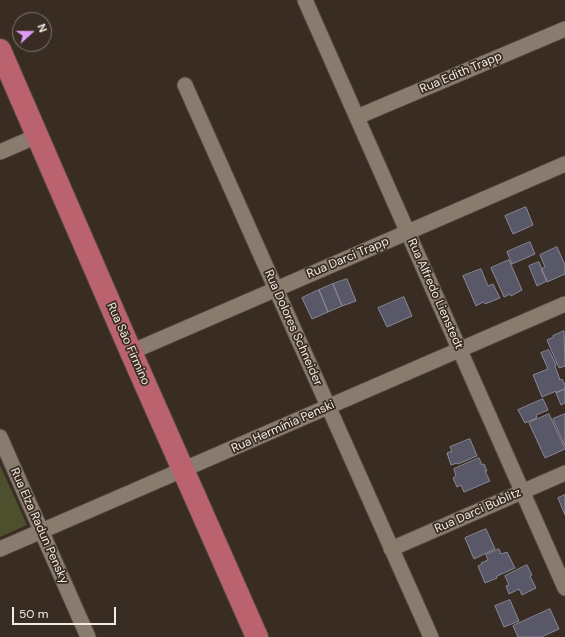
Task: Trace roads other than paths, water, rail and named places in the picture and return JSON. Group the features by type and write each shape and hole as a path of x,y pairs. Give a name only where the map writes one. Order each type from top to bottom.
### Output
{"main road":[{"name":"Rua São Firmino","path":"0,50 256,637"}],"street":[{"name":"Rua Alfredo Lienstedt","path":"305,0 565,588"},
{"name":"Rua Edith Trapp","path":"357,117 563,34"},
{"name":"Rua Dolores Schneider","path":"185,85 431,637"},
{"path":"0,152 37,136"},
{"name":"Rua Darci Trapp","path":"131,352 565,164"},
{"name":"Rua Hermínia Penski","path":"0,549 565,304"},
{"name":"Rua Elza Radun Pensky","path":"0,437 88,637"},
{"name":"Rua Darci Bublitz","path":"392,549 565,473"}]}
